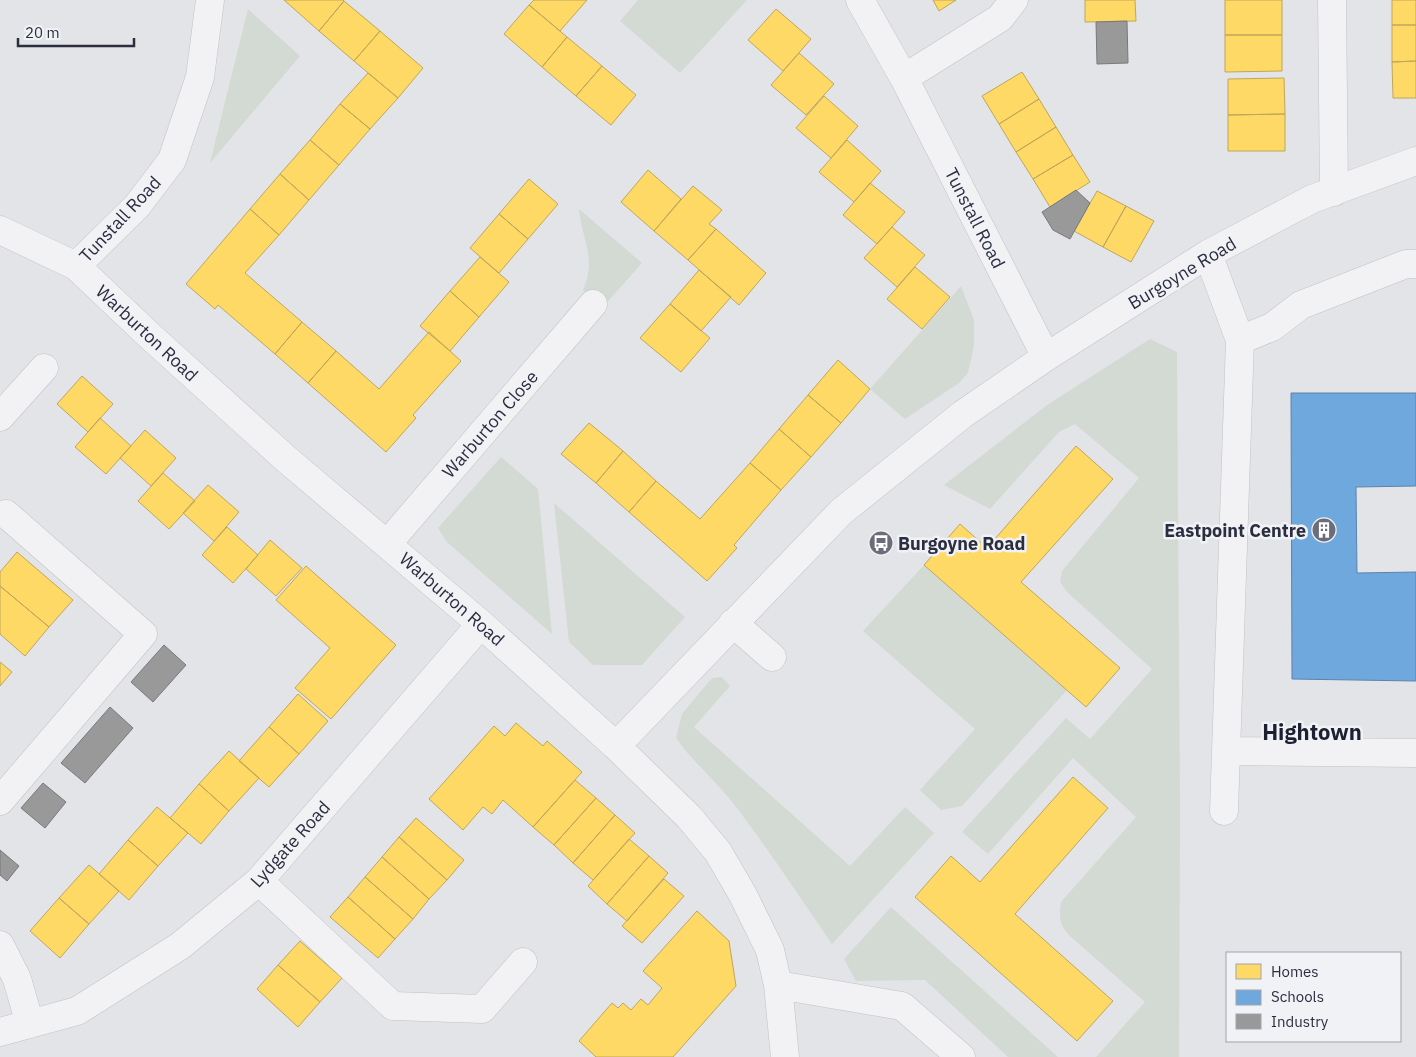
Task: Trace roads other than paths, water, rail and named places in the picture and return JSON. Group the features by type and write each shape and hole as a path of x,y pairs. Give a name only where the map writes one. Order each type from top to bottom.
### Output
{"street":[{"name":"Tunstall Road","path":"76,266 137,206 172,160 200,77 210,0"},
{"name":"Tunstall Road","path":"860,0 904,78 1046,357"},
{"path":"904,78 1000,18 1014,0"},
{"path":"1332,0 1334,192"},
{"name":"Burgoyne Road","path":"616,746 841,512 962,414 1046,357 1208,254 1312,199 1416,161"},
{"name":"Warburton Road","path":"0,230 76,266 151,337 285,458 388,543 481,624 616,746 689,817 718,852 770,950 778,985 785,1057"},
{"path":"1208,254 1240,340 1224,811"},
{"path":"1240,340 1272,327 1301,305 1406,264 1416,264"},
{"name":"Warburton Close","path":"388,543 593,304"},
{"path":"0,417 44,368"},
{"path":"0,801 143,634 6,514"},
{"path":"733,623 772,657"},
{"name":"Lydgate Road","path":"0,1032 77,1011 180,946 259,881 481,624"},
{"path":"1226,751 1416,753"},
{"path":"259,881 392,1006 482,1009 523,962"},
{"path":"0,945 17,979 30,1024"},
{"path":"778,985 902,1006 961,1057"}],"place":[{"name":"Eastpoint Centre","path":"1324,530"},
{"name":"Burgoyne Road","path":"881,543"}],"district":[{"name":"Hightown","path":"1312,731"}]}
